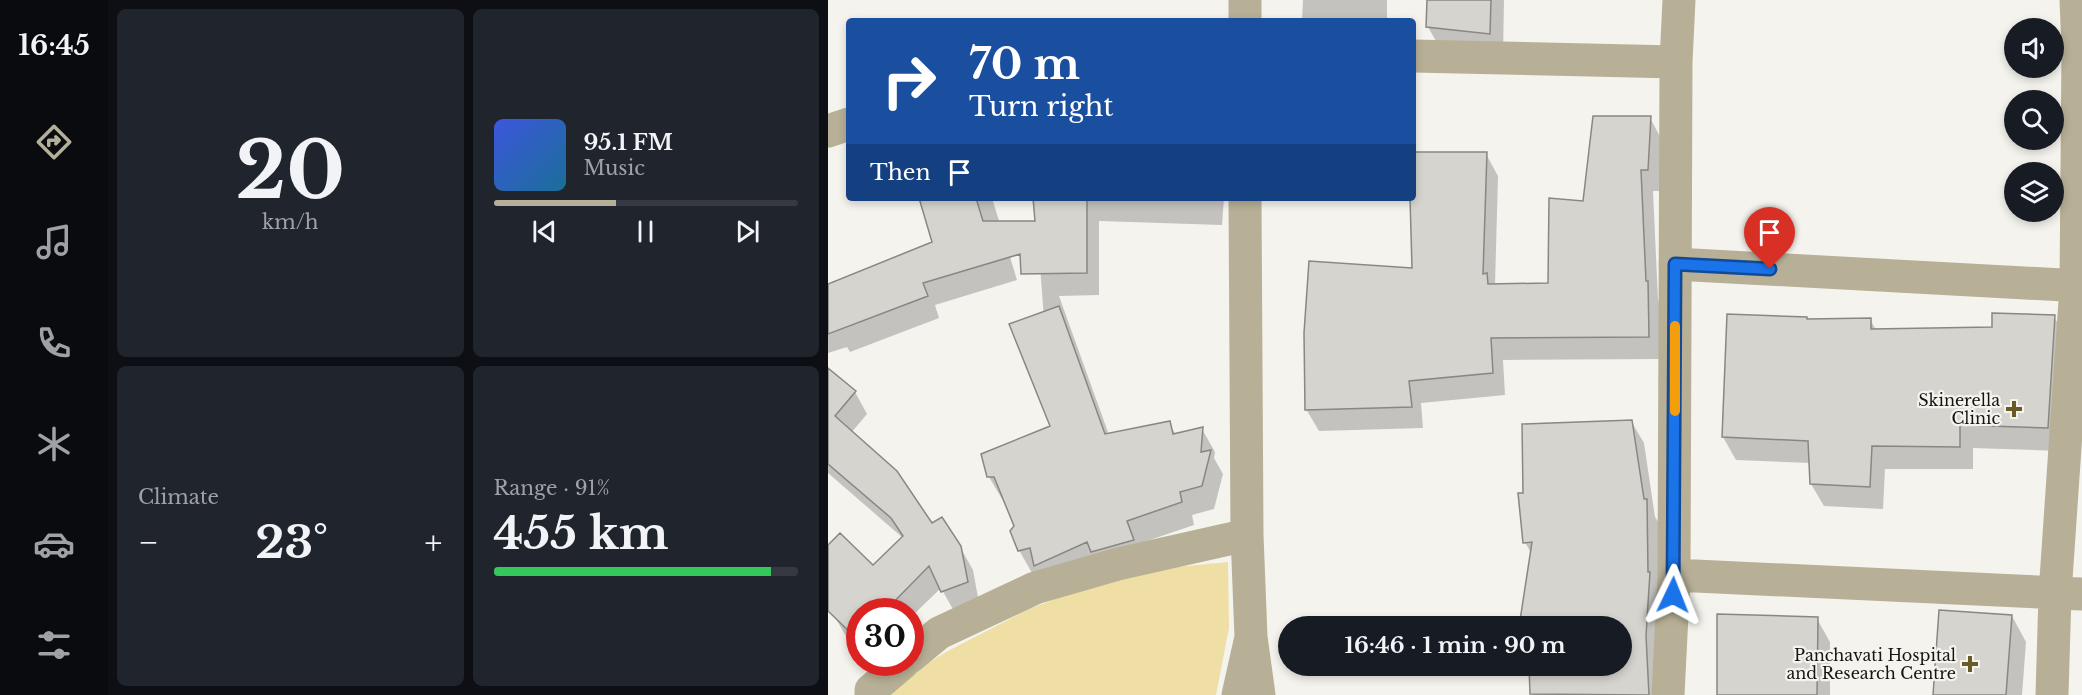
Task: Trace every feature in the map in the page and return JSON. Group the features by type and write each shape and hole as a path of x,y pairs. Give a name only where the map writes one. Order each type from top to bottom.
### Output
{"street":[{"path":"1245,0 1245,18"},
{"path":"1668,695 1674,575 1678,0"},
{"path":"2052,695 2068,594 2079,286 2080,49 2076,0"},
{"path":"1416,56 1676,62"},
{"path":"828,130 846,125"},
{"path":"1245,201 1247,535 1251,637 1259,695"},
{"path":"1675,264 2079,286"},
{"path":"924,645 939,633 1035,588 1118,564 1247,535"},
{"path":"1674,575 2068,594"},
{"path":"1238,695 1251,637"},
{"path":"871,695 871,690 888,676"}],"shaded area":[{"path":"1228,562 1229,628 1216,695 887,695 909,676 924,676 924,666 946,652 1029,609 1098,583 1177,567"}],"building":[{"path":"1427,0 1491,0 1490,34 1426,27"},
{"path":"1593,116 1651,116 1648,170 1641,170 1649,337 1491,338 1493,373 1409,381 1412,407 1305,410 1304,333 1309,261 1412,268 1410,201 1416,201 1416,152 1487,152 1483,274 1487,273 1488,284 1548,283 1549,198 1583,201"},
{"path":"920,201 977,201 983,221 1035,221 1033,201 1087,201 1087,273 1021,274 1020,254 923,283 928,296 828,334 828,284 932,242"},
{"path":"1059,306 1105,434 1170,421 1173,434 1203,427 1201,452 1211,450 1202,486 1180,492 1182,502 1127,521 1134,540 1091,552 1087,542 1034,566 1030,548 1018,551 1010,531 1014,526 994,477 987,477 981,454 1050,426 1009,324"},
{"path":"1992,313 2055,315 2048,428 1960,425 1960,447 1872,446 1870,487 1810,484 1808,441 1722,437 1727,314 1807,317 1807,319 1871,318 1871,329 1992,327"},
{"path":"828,368 856,391 835,416 897,471 932,523 942,517 961,546 968,582 941,592 929,566 898,598 846,598 846,628 828,611 828,545 840,533 873,565 903,536 891,518 828,464"},
{"path":"1632,420 1644,499 1647,499 1648,572 1650,572 1646,636 1649,695 1530,694 1529,676 1632,676 1632,616 1521,616 1532,542 1523,543 1518,493 1523,493 1522,424"},
{"path":"1939,610 2012,615 2006,695 1933,695"},
{"path":"1717,614 1818,617 1817,695 1717,695"}],"slow traffic":[{"path":"1675,326 1675,411"}],"place":[{"name":"Skinerella Clinic","path":"2014,409"},
{"name":"Panchavati Hospital and Research Centre","path":"1970,664"}],"route":[{"path":"1673,595 1675,264 1770,269"}]}
